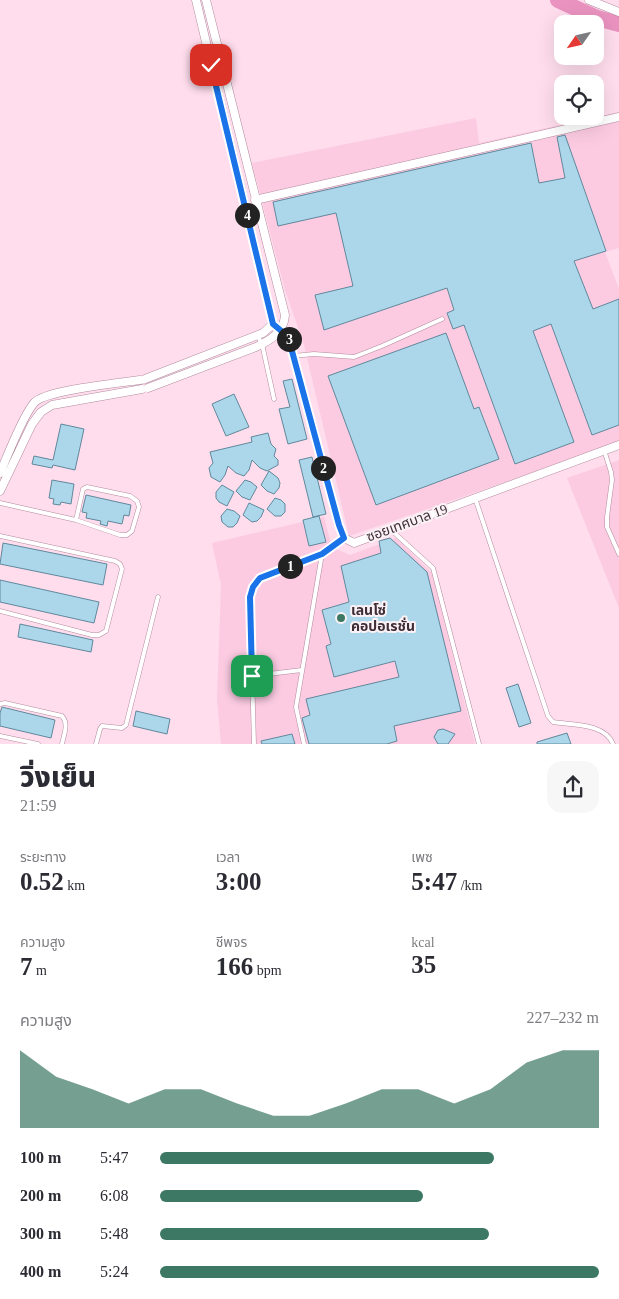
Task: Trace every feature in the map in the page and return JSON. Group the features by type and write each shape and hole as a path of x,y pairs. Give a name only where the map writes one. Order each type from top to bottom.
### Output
{"street":[{"path":"196,0 273,324 289,340 344,538"},
{"path":"0,473 18,443 41,412 52,405 145,389 262,344 272,338 284,325 285,315 206,0"},
{"path":"589,0 619,12"},
{"path":"255,200 619,117"},
{"path":"0,491 33,404 37,400 57,393 142,380 257,335 273,324"},
{"name":"ซอยเทศบาล 19","path":"344,538 354,543 619,445"}],"lane":[{"path":"294,356 314,354 354,356 382,346 442,319"},
{"path":"257,335 262,344 274,399"},
{"path":"604,450 612,480 606,517 607,527 619,554"},
{"path":"0,503 76,520 120,535 127,535 132,531 139,507 130,496 87,487 83,489 76,520"},
{"path":"476,498 548,716 553,722 591,728 603,732 611,739 612,744"},
{"path":"390,530 434,568 479,744"},
{"path":"0,536 115,561 120,564 122,569 106,630 99,635 92,635 0,611"},
{"path":"254,744 250,597 253,587 260,578 322,554 344,538"},
{"path":"304,744 296,707 322,554"},
{"path":"96,744 102,726 122,728 126,725 158,597"},
{"path":"252,676 302,670"},
{"path":"0,704 5,703 62,716 66,725 62,744"},
{"path":"0,736 38,744"}],"shaded area":[{"path":"619,112 619,248 605,252 619,289 619,443 349,536 304,345 285,290 252,163 476,118 479,143 560,125 604,125 604,115"},
{"path":"619,460 619,608 567,478"},
{"path":"324,517 332,547 350,555 396,538 432,573 475,744 221,744 217,699 221,585 212,543"}],"building":[{"path":"565,135 606,251 574,261 593,309 619,299 619,425 592,435 551,324 533,331 574,442 515,464 464,325 453,329 447,313 454,310 447,288 324,330 315,295 353,286 336,213 278,226 273,202 531,143 539,183 565,178 557,137"},
{"path":"446,333 474,409 479,407 499,459 376,505 328,376"},
{"path":"292,379 307,439 288,444 279,409 290,407 283,381"},
{"path":"234,394 249,427 226,436 212,404"},
{"path":"61,424 84,429 75,470 53,465 52,468 32,464 34,456 53,460"},
{"path":"268,433 271,444 276,449 274,456 278,460 278,465 267,471 260,468 252,460 249,470 244,476 236,473 228,466 220,482 211,477 209,468 213,463 210,452 252,442 251,437"},
{"path":"312,457 326,514 313,517 299,460"},
{"path":"269,471 278,478 280,483 279,488 274,494 267,491 261,485"},
{"path":"52,480 74,484 71,504 61,502 60,505 53,504 54,499 49,498"},
{"path":"245,480 257,487 250,500 242,497 236,491"},
{"path":"222,485 234,492 227,506 216,498 216,492"},
{"path":"86,495 131,505 129,516 124,515 122,524 108,521 107,526 100,524 101,521 86,518 87,513 82,512"},
{"path":"275,498 285,504 285,512 281,516 275,516 267,509"},
{"path":"249,503 264,510 257,521 252,522 243,515"},
{"path":"227,509 234,511 240,516 233,527 228,527 222,522 221,516"},
{"path":"319,516 326,542 309,546 303,520"},
{"path":"390,538 427,572 461,711 394,726 397,741 387,744 309,744 302,718 310,715 306,699 399,677 395,661 334,677 326,646 331,644 322,610 349,602 341,566 381,553 379,541"},
{"path":"3,543 107,564 103,585 0,564"},
{"path":"0,580 99,602 94,623 0,602"},
{"path":"20,624 93,640 91,652 18,637"},
{"path":"518,684 531,723 519,727 506,688"},
{"path":"2,707 55,720 51,738 0,726"},
{"path":"136,711 170,719 167,734 133,726"},
{"path":"443,729 455,734 448,744 438,744 434,737 438,730"},
{"path":"567,733 571,744 537,744 537,742"},
{"path":"292,734 295,744 262,744 261,741"}],"waterway":[{"path":"558,0 597,18 619,24"}],"place":[{"name":"เลนโซ่ คอปอเรชั่น","path":"341,618"}],"route":[{"path":"211,65 273,324 289,340 344,538 322,554 260,578 253,587 250,597 252,676"}]}
